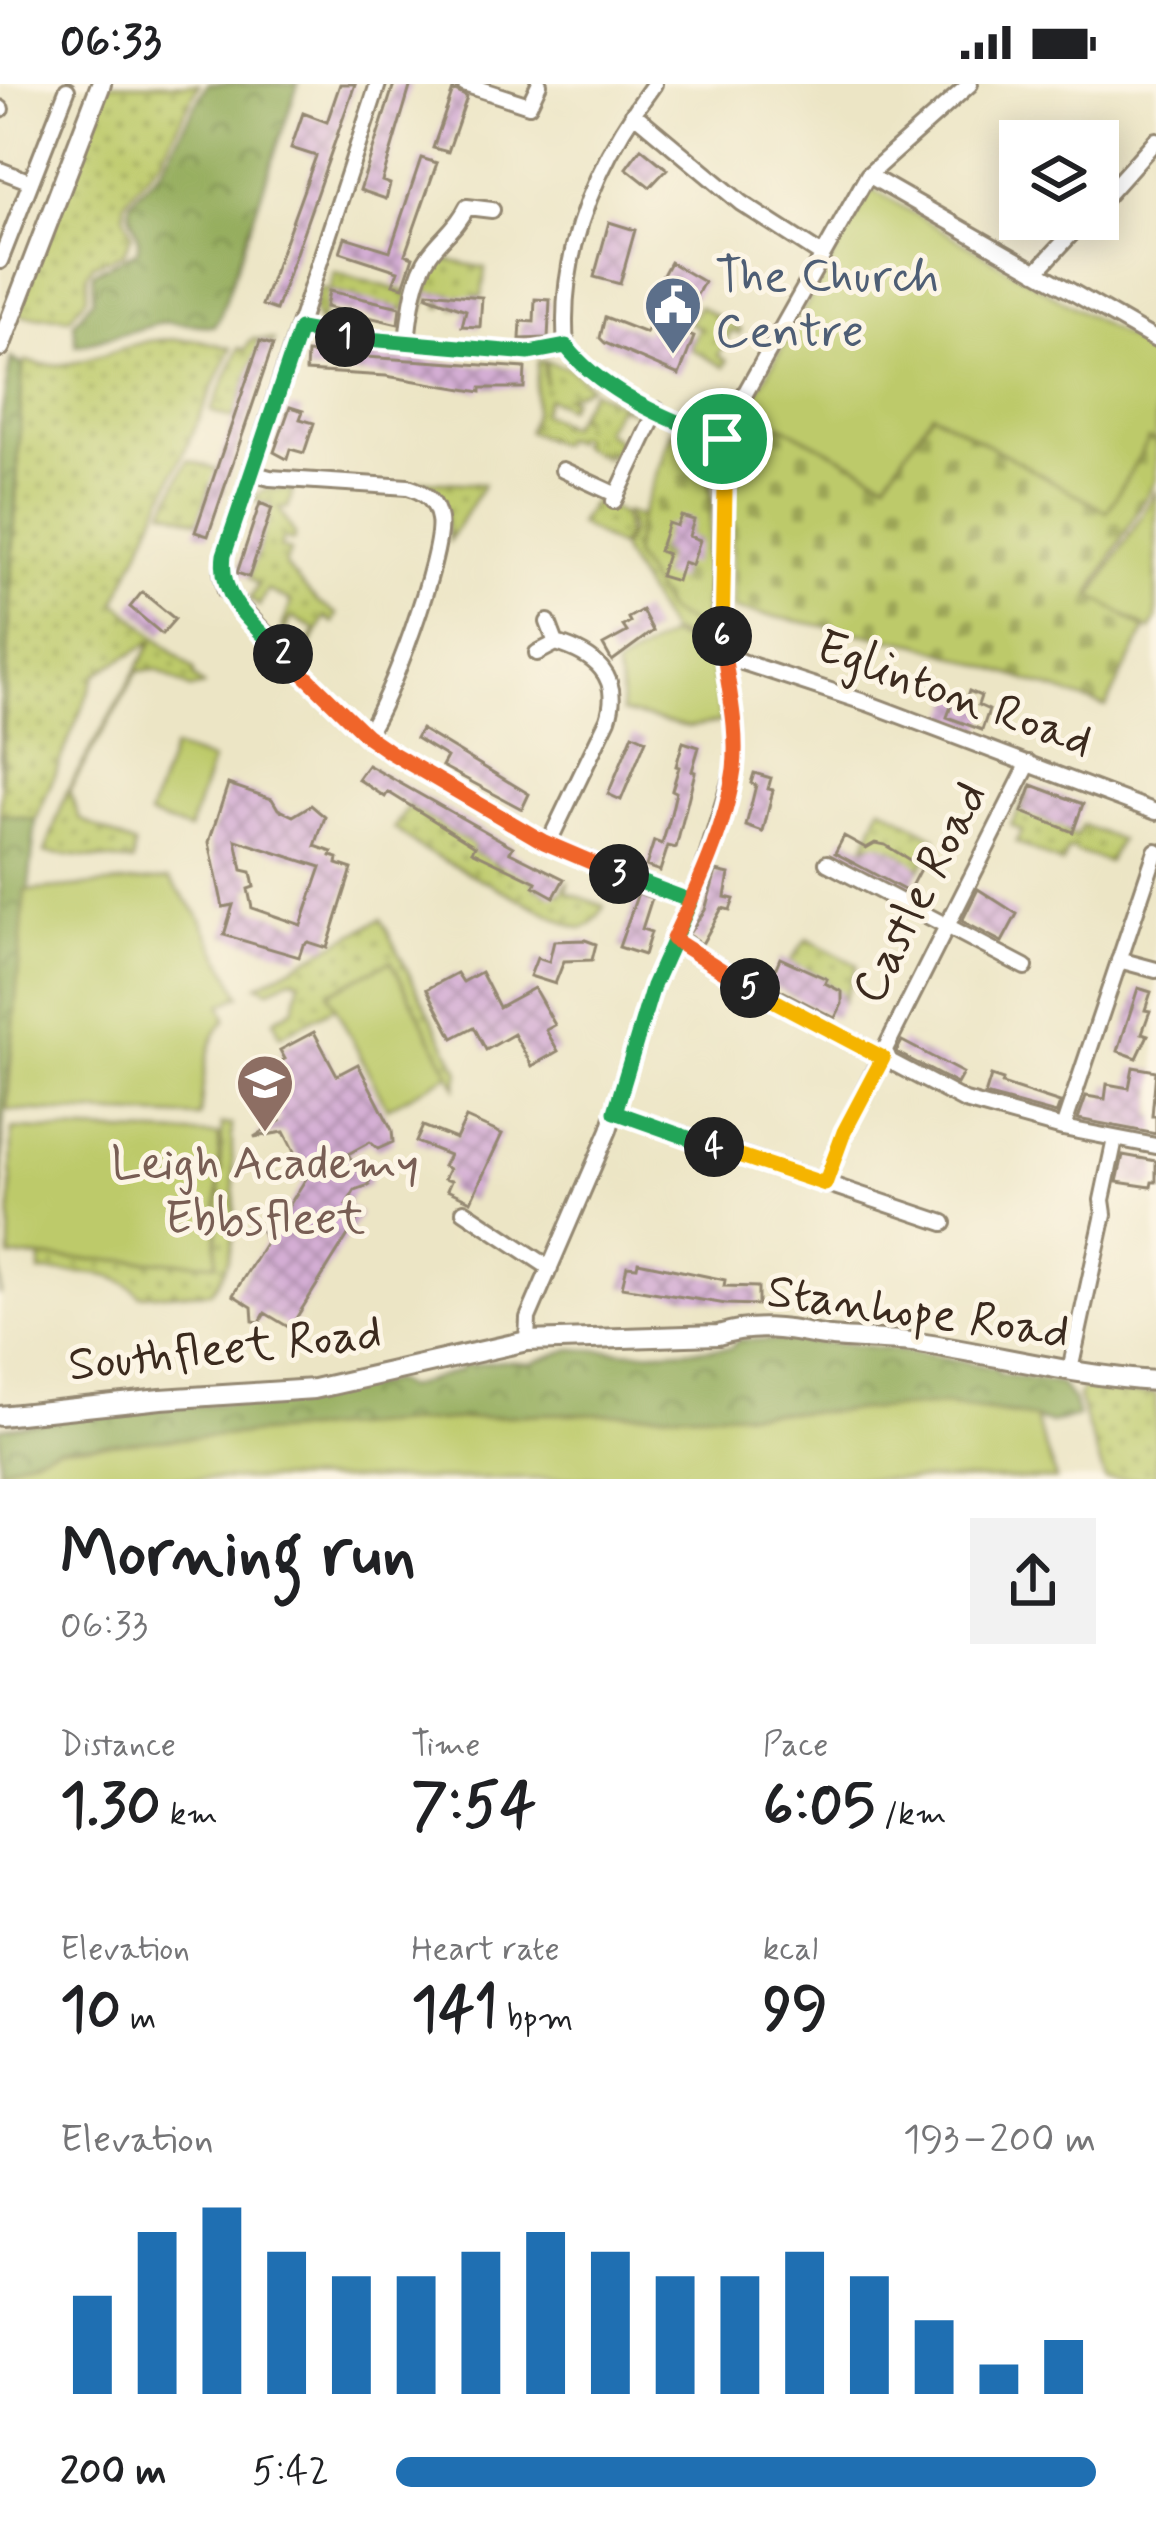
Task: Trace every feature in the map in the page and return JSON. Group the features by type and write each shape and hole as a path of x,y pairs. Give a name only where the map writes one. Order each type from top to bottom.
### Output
{"main road":[{"path":"2,336 101,84"},
{"name":"Stanhope Road","path":"527,1341 675,1338 720,1335 736,1329 793,1328 815,1335 923,1344 1100,1377 1156,1381"},
{"name":"Southfleet Road","path":"0,1416 314,1389 527,1341"}],"street":[{"path":"378,84 224,555 226,591 366,734 548,844 691,901"},
{"path":"464,84 530,105 539,84"},
{"path":"654,84 598,174 575,236 566,293 566,346 596,375 722,439"},
{"path":"527,1341 528,1318 615,1112 653,986 707,861 734,769 720,611 722,439 728,421 868,175 970,84"},
{"path":"0,261 67,90"},
{"path":"634,113 755,214 822,254"},
{"path":"1119,181 1156,140"},
{"path":"0,170 31,182"},
{"path":"868,175 1156,340"},
{"path":"407,342 411,308 429,255 459,224 467,207 492,210"},
{"path":"1036,272 1066,240"},
{"path":"300,329 529,353 566,346"},
{"path":"618,493 657,410"},
{"path":"563,470 618,493 640,489"},
{"path":"251,473 408,487 435,506 440,525 436,550 396,677 366,734"},
{"path":"548,622 556,643 601,666 613,700 548,844"},
{"path":"537,653 556,643"},
{"name":"Eglinton Road","path":"724,656 1156,812"},
{"name":"Castle Road","path":"825,1184 844,1132 1028,763"},
{"path":"1063,1128 1156,851"},
{"path":"826,863 1025,967"},
{"path":"673,939 759,992 969,1102 1063,1128 1156,1146"},
{"path":"1119,960 1156,970"},
{"path":"615,1112 944,1222"},
{"path":"1070,1370 1115,1139"},
{"path":"464,1211 550,1268"}],"green space":[{"path":"108,84 199,84 162,158 125,201 124,214 132,234 124,253 93,265 87,275 87,297 69,318 17,314"},
{"path":"207,84 298,84 219,319 213,326 165,322 76,346 74,323 93,299 93,273 137,251 130,202 162,168"},
{"path":"872,189 1156,355 1156,443 1149,439 1107,512 932,413 886,480 748,408"},
{"path":"437,258 485,268 482,296 476,296 475,310 461,296 460,308 454,308 455,297 445,294 443,307 439,307 440,294 428,294 418,323"},
{"path":"334,272 409,293 405,311 330,291 320,325 313,310 320,288 330,290"},
{"path":"699,306 741,330 739,334 732,331 718,355 727,361 724,367 690,348 699,327 689,323"},
{"path":"252,339 274,340 273,345 260,342 234,419 211,411 239,348 245,350"},
{"path":"155,340 198,340 231,348 116,602 194,670 203,686 191,689 157,670 138,671 69,791 80,819 134,845 133,862 45,853 67,791 153,641 96,674 36,820 0,814 23,365 26,361 73,363"},
{"path":"11,358 23,365 0,784 0,424"},
{"path":"538,361 543,361 546,385 545,361 569,368 590,386 566,397 572,399 567,408 548,398 541,413 568,427 576,416 584,420 577,414 592,390 635,412 618,406 604,431 619,441 609,461 611,454 606,452 603,458 598,451 578,445 581,439 576,436 572,442 562,438 559,445 528,431"},
{"path":"748,408 886,480 932,413 1107,511 1149,439 1156,443 1156,479 1091,592 1145,630 1106,707 919,644 733,609 731,446"},
{"path":"672,431 707,453 713,504 706,549 712,551 703,631 707,643 670,633 621,550 630,531 626,512 641,517"},
{"path":"672,431 707,453 710,513 706,549 712,551 703,630 668,612 633,555 637,528"},
{"path":"188,460 218,470 223,490 210,486 199,521 164,510"},
{"path":"423,481 484,484 449,541 445,508"},
{"path":"266,489 293,490 288,508 279,508 295,535 293,541 283,538 280,548 290,551 285,566 317,602 337,614 333,623 325,617 311,645 315,629 292,617 282,629 291,602 267,590 259,606 250,599 258,585 249,577 272,505 252,499"},
{"path":"1156,492 1156,620 1150,630 1092,596"},
{"path":"596,498 623,515 626,535 619,547 578,524"},
{"path":"668,636 708,646 721,722 688,727 622,712 615,668"},
{"path":"173,748 212,761 189,830 149,816"},
{"path":"1032,785 1023,811 1071,817 1067,831 1076,838 1082,825 1120,840 1108,862 1068,849 1062,864 1016,842 1022,831 1011,825"},
{"path":"409,805 475,846 472,851 479,855 482,850 496,858 493,863 498,867 502,862 536,882 535,887 541,884 561,894 568,881 567,892 604,906 582,929 421,849 394,828"},
{"path":"881,806 936,838 920,869 898,852 892,864 894,849 869,844 864,848"},
{"path":"0,814 36,820 3,1128 0,1296"},
{"path":"169,879 198,914 240,995 221,1005 226,1019 208,1053 200,1117 7,1110 25,891"},
{"path":"381,919 459,1071 456,1087 391,961 329,993 335,1007 280,1036 274,1020 294,1008 300,980 290,978 269,990 258,985"},
{"path":"807,939 857,965 842,1004 842,996 826,979 810,986 816,974 807,969 800,980 802,969 791,963 782,972"},
{"path":"391,961 450,1074 387,1108 328,993"},
{"path":"222,1124 232,1125 234,1234 230,1255 210,1292 139,1295 107,1276 40,1272 41,1258 216,1263"},
{"path":"12,1129 219,1135 216,1263 10,1257"},
{"path":"738,1340 868,1347 997,1369 998,1374 1060,1384 1073,1400 1078,1417 1050,1423 946,1405 825,1412 541,1414 58,1447 0,1469 0,1428 111,1412 310,1397 393,1381 406,1388 461,1370 461,1366 531,1363 571,1349 731,1348"},
{"path":"1083,1387 1156,1394 1156,1479 1105,1479 1078,1397"},
{"path":"946,1405 1035,1418 1056,1479 0,1479 0,1469 58,1447 541,1414 825,1412"}],"building":[{"path":"340,84 355,84 276,310 262,305 316,156 291,148 303,113 327,122"},
{"path":"394,84 411,84 382,181 390,184 386,199 360,190"},
{"path":"453,90 467,97 448,152 433,148"},
{"path":"641,148 667,169 650,187 626,168"},
{"path":"421,158 437,163 405,254 413,257 403,287 393,284 398,271 340,252 345,237 390,251"},
{"path":"609,222 635,230 620,284 594,277"},
{"path":"670,262 704,282 695,298 686,302 657,286"},
{"path":"329,291 400,307 398,324 326,307"},
{"path":"428,292 482,297 480,327 462,326 466,310 427,296"},
{"path":"535,299 550,300 548,338 520,339 521,321 534,322"},
{"path":"605,317 646,333 648,327 673,336 675,329 694,337 679,375 605,343 600,338"},
{"path":"260,341 273,345 208,536 195,532"},
{"path":"307,353 525,368 524,388 481,388 481,392 386,376 306,371"},
{"path":"290,407 303,411 300,419 314,423 304,453 290,449 287,459 274,452"},
{"path":"260,503 272,508 249,577 237,573"},
{"path":"681,516 694,520 689,536 700,540 692,565 683,562 677,581 660,576 667,554 659,551 668,523 677,526"},
{"path":"142,592 175,619 162,634 130,607"},
{"path":"642,610 653,631 612,661 603,645 627,632 623,626 630,622 628,618"},
{"path":"969,691 981,696 978,705 989,710 982,730 947,717 956,693 967,697"},
{"path":"421,729 529,794 522,809 442,766 447,757 416,738"},
{"path":"633,734 646,740 621,800 608,794"},
{"path":"683,742 699,747 695,772 676,848 668,846 660,871 646,866 654,841 662,844 670,818"},
{"path":"368,765 513,847 510,852 564,879 554,897 534,886 536,882 472,851 475,846 388,792 385,797 358,779"},
{"path":"754,773 771,778 768,789 773,790 763,832 746,826 756,785 751,783"},
{"path":"228,784 272,799 278,809 293,816 311,805 325,817 315,846 332,852 337,864 352,869 327,948 308,942 299,957 224,935 233,905 223,907 209,842","holes":["236,840 321,867 301,925 252,908 251,872 242,870"]},
{"path":"1032,785 1083,804 1073,832 1022,812"},
{"path":"844,836 866,848 885,845 913,862 920,869 908,892 835,853"},
{"path":"716,871 729,874 725,897 734,899 730,910 722,908 702,944 688,935 705,910"},
{"path":"978,889 1017,914 1002,942 962,921"},
{"path":"638,893 652,898 642,929 651,932 644,955 619,947"},
{"path":"554,941 596,944 592,960 564,961 555,984 530,976 537,958 549,962"},
{"path":"780,958 827,979 825,983 842,992 835,1018 769,984"},
{"path":"481,972 499,1007 534,988 555,1025 546,1030 558,1051 532,1066 514,1034 486,1050 474,1027 453,1038 427,989 457,973 463,982"},
{"path":"1138,988 1151,992 1142,1033 1148,1035 1137,1058 1118,1051"},
{"path":"314,1032 337,1075 358,1064 392,1130 393,1142 378,1149 370,1142 348,1154 357,1170 370,1176 369,1185 355,1190 346,1205 361,1214 290,1328 265,1313 260,1322 253,1321 252,1307 233,1295 266,1242 262,1231 275,1228 307,1177 284,1132 254,1137 280,1121 256,1074 285,1059 280,1050"},
{"path":"902,1041 963,1073 957,1084 896,1052"},
{"path":"1133,1067 1156,1071 1152,1116 1156,1116 1156,1134 1078,1119 1086,1096 1105,1099 1107,1084 1129,1088"},
{"path":"991,1076 1060,1103 1056,1114 985,1095"},
{"path":"466,1118 502,1134 471,1201 447,1190 451,1181 444,1179 449,1169 443,1166 449,1155 416,1142 423,1126 456,1139"},
{"path":"1123,1155 1156,1161 1156,1182 1151,1187 1117,1182"},
{"path":"638,1262 725,1280 724,1286 758,1287 758,1305 622,1287 627,1266 637,1267"}],"place":[{"name":"The Church Centre","path":"673,356"},
{"name":"Leigh Academy Ebbsfleet","path":"265,1134"}],"route":[{"path":"722,439 616,388 591,372 566,346 529,353 300,329 225,551 222,576 229,596 267,638 367,736 390,752 544,842 691,901 673,939 665,956 653,986 615,1112 825,1184 844,1132 883,1058 759,992 673,939 682,920 691,901 703,874 734,769 720,611 722,439"}]}
